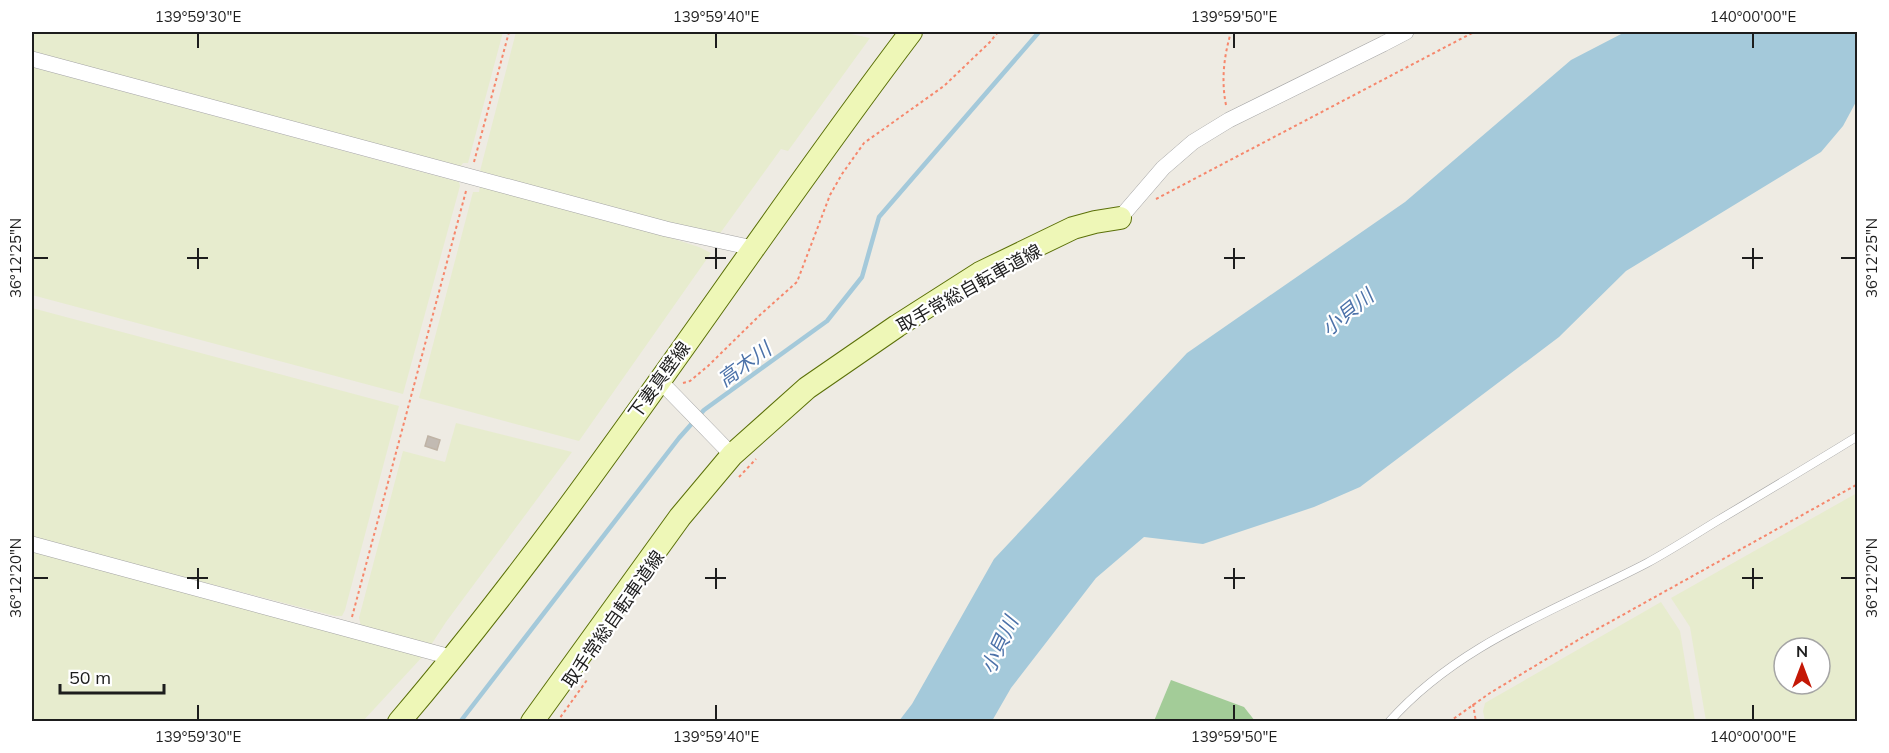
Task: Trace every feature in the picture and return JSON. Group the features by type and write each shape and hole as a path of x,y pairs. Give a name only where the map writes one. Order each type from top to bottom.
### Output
{"main road":[{"name":"下妻真壁線","path":"399,722 452,659 546,536 666,387 753,248 911,32"},
{"path":"532,722 680,517 732,454 807,388 897,326 980,273 1073,228 1120,218"}],"street":[{"path":"1120,218 1163,168 1193,142 1229,120 1406,32"},
{"path":"32,60 673,231 753,248"},
{"path":"666,387 732,454"},
{"path":"32,544 452,659"}],"lane":[{"path":"1389,722 1424,687 1489,641 1648,562 1857,436"}],"path":[{"path":"348,629 508,32"},
{"path":"666,387 690,381 797,282 830,195 864,143 944,86 998,32"},
{"path":"1229,120 1223,89 1225,55 1231,32"},
{"path":"1151,202 1474,32"},
{"path":"733,483 756,459"},
{"path":"1449,722 1490,693 1583,637 1857,484"},
{"name":"取手常総自転車道線","path":"557,722 589,676"},
{"path":"1473,704 1476,722"}],"green space":[{"path":"32,32 503,32 468,163 463,163 461,166 32,54"},
{"path":"516,32 841,32 870,38 788,151 781,149 719,237 480,171"},
{"path":"32,67 459,182 460,186 403,394 32,295"},
{"path":"480,186 643,229 711,253 579,441 419,398 473,192 479,192"},
{"path":"32,308 399,406 342,616 32,538"},
{"path":"456,423 572,452 431,645 361,626 359,618 403,451 445,462"},
{"path":"1857,493 1857,721 1706,721 1690,627 1671,598"},
{"path":"32,550 424,655 363,721 32,721"},
{"path":"1661,602 1680,631 1695,721 1485,721 1483,711 1485,703"},
{"path":"1171,680 1244,707 1255,721 1154,721"}],"water":[{"name":"小貝川","path":"1625,32 1857,32 1857,100 1843,126 1821,152 1626,271 1559,337 1360,487 1314,507 1203,544 1144,537 1096,578 1011,688 992,721 899,721 912,704 994,559 1187,353 1405,202 1571,60"}],"building":[{"path":"428,436 440,440 437,450 425,446"}],"waterway":[{"name":"高木川","path":"460,722 679,438 704,410 827,321 862,277 879,217 1039,32"}]}
